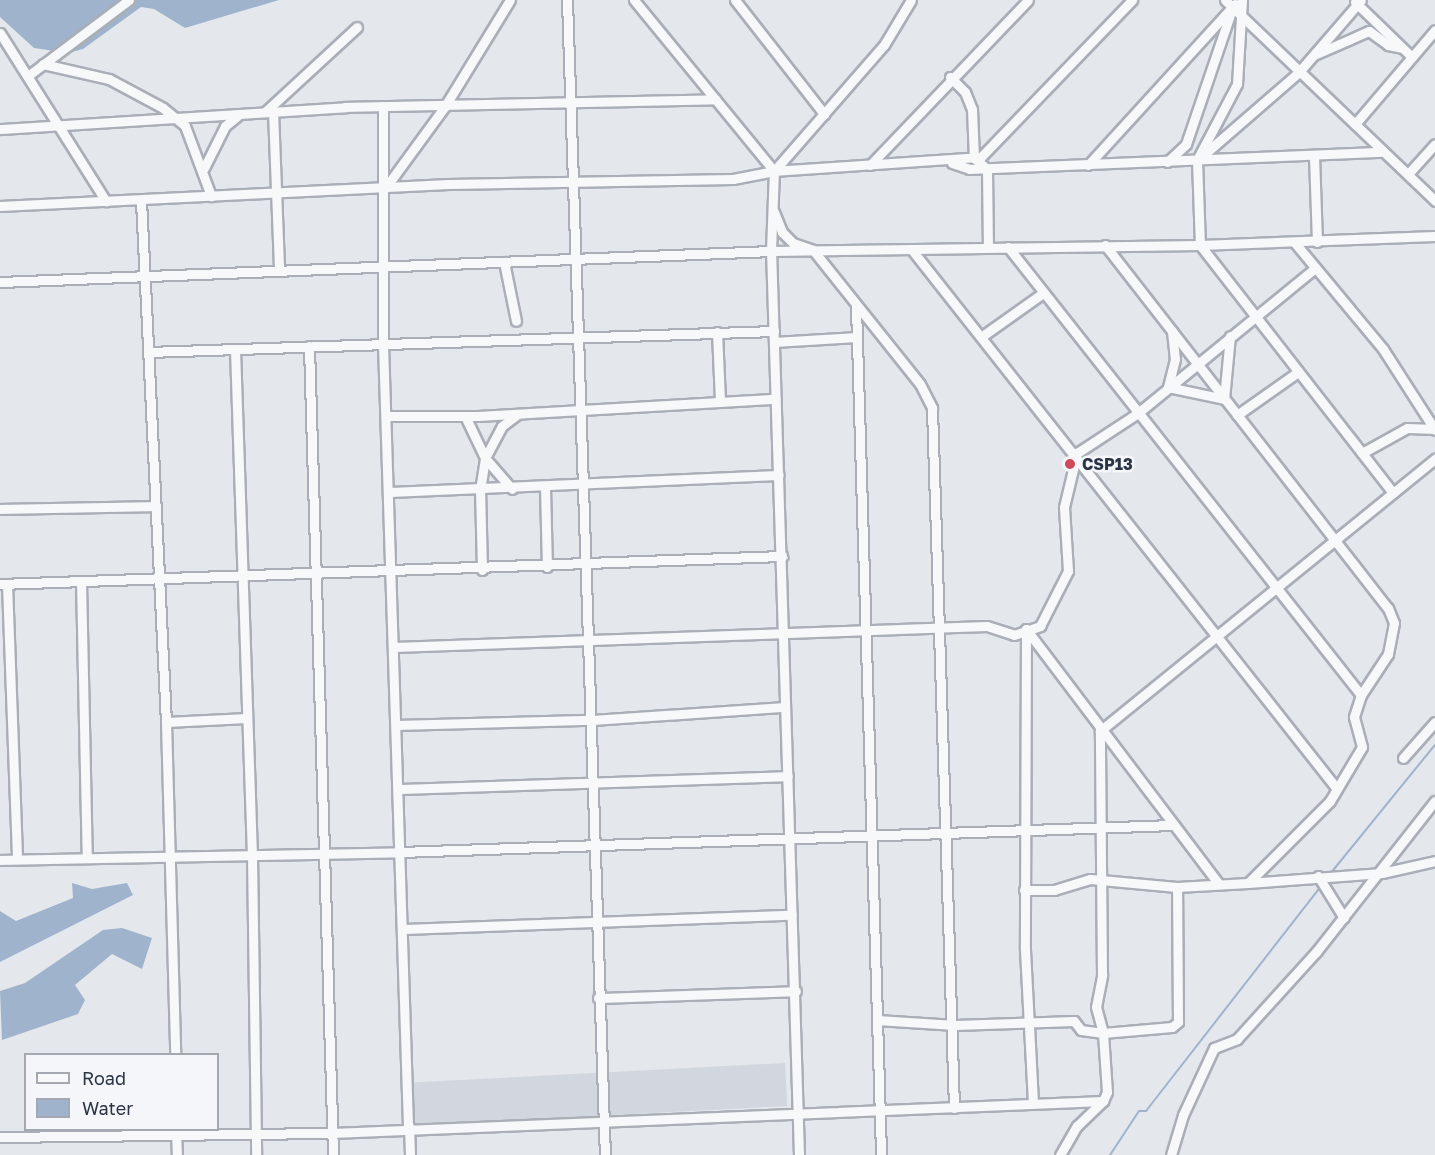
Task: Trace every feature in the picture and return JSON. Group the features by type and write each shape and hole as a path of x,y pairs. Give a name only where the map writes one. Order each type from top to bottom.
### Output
{"street":[{"path":"29,75 129,0"},
{"path":"386,187 445,106 510,0"},
{"path":"567,0 574,262 592,720 598,998 605,1155"},
{"path":"634,0 774,171"},
{"path":"735,0 824,114"},
{"path":"799,1155 796,991 771,251 774,171 884,45 910,0"},
{"path":"870,165 951,77 1028,0"},
{"path":"0,206 386,187 733,179 774,171 950,162 974,158 995,143 1132,0"},
{"path":"1234,2 1240,14 1298,73 1435,201"},
{"path":"1167,162 1186,144 1234,2"},
{"path":"1088,165 1234,2"},
{"path":"1197,160 1298,73 1357,2 1412,57"},
{"path":"1240,14 1237,84 1197,160 1200,245 1393,493"},
{"path":"269,112 357,27"},
{"path":"1354,124 1435,30"},
{"path":"1314,55 1369,31 1388,45 1402,48"},
{"path":"0,33 62,127 106,201"},
{"path":"0,52 9,45"},
{"path":"43,64 133,88 186,126 204,168 211,196"},
{"path":"951,77 965,92 972,109 974,158 987,169 988,247"},
{"path":"0,129 383,106 714,99"},
{"path":"383,106 386,187 383,344 410,1155"},
{"path":"269,112 277,192 279,268"},
{"path":"204,168 225,126 240,114"},
{"path":"1408,174 1435,144"},
{"path":"950,162 969,170 1383,152"},
{"path":"1314,156 1317,242"},
{"path":"141,200 166,722 175,1053"},
{"path":"772,209 782,232 793,243 813,250 920,384 932,408 938,628 948,833 954,1025 954,1108"},
{"path":"0,282 279,268 574,262 771,251 1295,243 1435,236"},
{"path":"1295,243 1314,269 1383,349 1435,430"},
{"path":"1105,245 1336,541 1394,623 1380,673 1361,695 1354,717 1362,747 1337,789 1248,883"},
{"path":"1008,247 1275,590 1361,695"},
{"path":"912,250 1077,453 1337,789"},
{"path":"504,262 516,321"},
{"path":"394,647 589,642 987,626 1014,635 1040,626 1068,571 1064,507 1077,453 1138,413 1314,269"},
{"path":"981,337 1043,293"},
{"path":"856,306 863,630 872,837 881,1155"},
{"path":"148,352 774,331"},
{"path":"1168,387 1175,359 1172,331"},
{"path":"717,332 720,402"},
{"path":"1224,399 1230,336"},
{"path":"774,342 857,337"},
{"path":"309,346 319,574 333,1155"},
{"path":"235,350 240,577 252,855 256,1155"},
{"path":"1237,415 1298,372"},
{"path":"1168,387 1224,399"},
{"path":"386,416 465,416 776,399"},
{"path":"483,570 480,490 485,458 502,426 520,413"},
{"path":"465,416 485,458 512,489"},
{"path":"1362,453 1407,428 1435,430"},
{"path":"1100,731 1435,459"},
{"path":"389,492 512,489 779,475"},
{"path":"545,487 548,567"},
{"path":"0,509 156,506"},
{"path":"17,859 4,584 483,570 782,556"},
{"path":"81,581 87,858"},
{"path":"1026,629 1100,731 1219,884"},
{"path":"1026,629 1024,890 1034,1103"},
{"path":"396,725 592,720 785,707"},
{"path":"166,722 247,718"},
{"path":"1402,758 1435,722"},
{"path":"1060,1155 1077,1126 1102,1101 1107,1092 1103,1033 1096,1007 1102,975 1100,731"},
{"path":"398,789 788,776"},
{"path":"1171,1155 1183,1115 1214,1048 1237,1039 1382,873 1435,801"},
{"path":"0,860 400,852 593,843 872,837 1023,829 1173,825"},
{"path":"1024,890 1054,890 1101,879 1177,887 1248,883 1382,873 1435,861"},
{"path":"1318,876 1344,918"},
{"path":"877,1020 954,1025 1074,1021 1081,1030 1103,1033 1161,1028 1178,1022 1177,887"},
{"path":"402,929 596,919 792,915"},
{"path":"598,998 796,991"},
{"path":"0,1137 176,1132 255,1135 332,1133 409,1127 1102,1101"},
{"path":"176,1132 177,1155"}],"shaded area":[{"path":"785,1063 787,1106 414,1126 412,1083"}],"water":[{"path":"0,0 279,0 185,28 154,9 141,7 83,49 68,53 34,48 0,17"},
{"path":"72,883 92,889 127,883 133,895 0,962 0,911 16,921 73,898"},
{"path":"122,928 152,938 142,969 112,954 75,985 85,1000 78,1014 2,1040 0,991 25,983 103,930"}],"waterway":[{"path":"1330,874 1435,745"},
{"path":"1110,1155 1139,1111 1146,1111 1321,886"}],"place":[{"name":"CSP13","path":"1070,464"}]}
